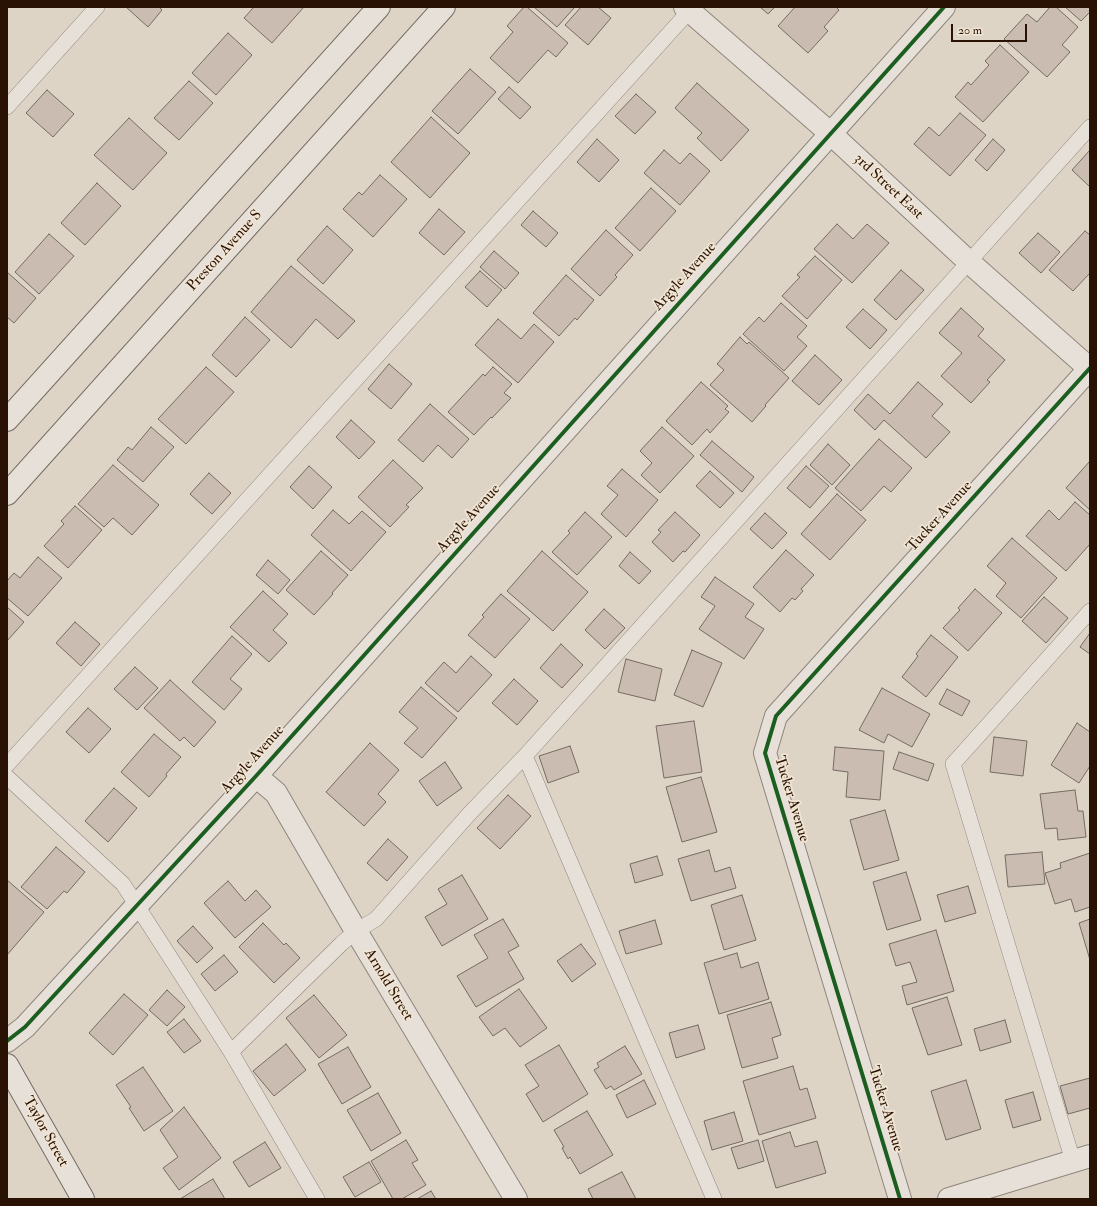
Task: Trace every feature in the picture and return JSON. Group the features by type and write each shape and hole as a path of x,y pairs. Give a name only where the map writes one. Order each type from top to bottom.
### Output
{"street":[{"path":"7,420 379,7"},
{"name":"Preston Avenue S","path":"7,494 444,7"},
{"name":"Argyle Avenue","path":"7,1041 25,1027 256,776 944,7"},
{"name":"3rd Street East","path":"689,8 830,133 969,262 1090,369"},
{"name":"Tucker Avenue","path":"900,1199 765,753 776,716 1090,369"},
{"name":"Arnold Street","path":"256,776 276,793 356,932 516,1199"},
{"name":"Taylor Street","path":"7,1065 83,1199"},
{"path":"949,1199 1081,1159"}],"lane":[{"path":"7,107 97,7"},
{"path":"7,765 689,8"},
{"path":"230,1052 341,944 376,919 470,813 525,756 1090,128"},
{"path":"1081,1159 953,764 1090,611"},
{"path":"525,756 714,1199"},
{"path":"7,777 123,884 230,1052 317,1199"}],"building":[{"path":"126,7 159,7 162,10 148,27"},
{"path":"254,7 304,7 272,43 244,18"},
{"path":"524,7 527,7 568,43 556,57 548,50 518,83 490,58 513,32 507,26"},
{"path":"534,7 575,7 557,27"},
{"path":"581,7 598,7 611,18 588,45 565,25"},
{"path":"760,7 775,7 768,14"},
{"path":"795,7 836,7 839,10 824,27 828,31 808,53 778,26"},
{"path":"1050,7 1056,7 1078,27 1062,45 1070,52 1047,77 1004,39 1027,14 1037,22"},
{"path":"1065,7 1090,7 1090,12 1081,21"},
{"path":"228,33 252,55 216,95 192,73"},
{"path":"1000,45 1029,72 983,122 955,97 968,82 971,85 989,65 985,61"},
{"path":"470,69 496,92 458,134 432,111"},
{"path":"189,81 213,103 179,140 154,118"},
{"path":"697,83 749,130 721,161 697,138 702,133 675,108"},
{"path":"509,87 531,107 520,119 498,99"},
{"path":"47,90 74,114 53,137 26,113"},
{"path":"636,94 656,112 635,134 615,116"},
{"path":"960,113 986,135 950,176 914,144 929,127 939,136"},
{"path":"431,117 470,153 430,198 391,162"},
{"path":"129,118 167,153 133,190 94,155"},
{"path":"597,139 619,160 599,182 577,162"},
{"path":"993,139 1005,150 987,171 975,160"},
{"path":"664,150 680,164 690,153 710,171 680,205 644,173"},
{"path":"1090,150 1090,187 1072,170"},
{"path":"380,175 407,199 373,237 343,209 359,192 362,195"},
{"path":"97,183 121,206 85,245 61,223"},
{"path":"651,188 676,211 640,251 615,228"},
{"path":"439,209 465,232 444,255 419,233"},
{"path":"533,211 558,233 546,247 521,225"},
{"path":"837,224 853,239 867,224 889,243 852,283 814,249"},
{"path":"327,226 353,250 323,284 297,260"},
{"path":"606,230 633,255 615,275 617,277 600,296 571,269"},
{"path":"1085,231 1090,235 1090,273 1073,291 1049,270"},
{"path":"1038,233 1060,252 1041,273 1019,253"},
{"path":"49,234 74,256 39,294 15,272"},
{"path":"494,251 519,273 505,289 480,267"},
{"path":"815,256 842,280 807,319 782,296 800,277 797,275"},
{"path":"291,266 355,321 338,339 316,319 291,348 251,312"},
{"path":"901,270 924,290 896,320 874,300"},
{"path":"480,271 502,290 487,307 465,287"},
{"path":"7,272 36,298 14,323 7,317"},
{"path":"566,275 594,300 577,320 575,318 559,336 533,313"},
{"path":"781,303 807,326 797,337 807,346 784,371 743,334 759,317 764,322"},
{"path":"961,308 984,329 978,336 1005,360 987,380 990,382 971,403 941,376 962,353 939,333"},
{"path":"863,309 887,330 870,349 846,327"},
{"path":"245,317 270,340 236,377 212,355"},
{"path":"498,319 521,339 534,324 554,342 518,383 475,345"},
{"path":"740,337 747,344 749,342 789,378 752,422 710,385 724,370 717,364"},
{"path":"815,355 842,380 819,405 792,381"},
{"path":"389,364 412,384 391,409 368,389"},
{"path":"206,367 234,392 186,444 158,419"},
{"path":"493,367 512,384 504,393 511,398 474,435 448,412 483,374 485,376"},
{"path":"701,382 728,406 725,409 729,412 710,433 707,429 692,445 666,421"},
{"path":"918,382 943,404 932,416 950,432 926,458 884,420 875,430 854,410 868,394 890,414"},
{"path":"430,404 469,439 452,458 438,445 423,462 398,440"},
{"path":"351,420 375,442 359,459 336,437"},
{"path":"151,427 174,447 143,482 117,460 128,447 132,450"},
{"path":"662,427 694,456 660,493 641,475 652,463 640,451"},
{"path":"879,439 912,468 891,492 884,486 861,511 835,488"},
{"path":"712,441 754,477 742,492 700,455"},
{"path":"828,444 850,465 832,485 810,465"},
{"path":"393,460 423,488 406,505 409,507 390,527 358,497"},
{"path":"1090,461 1090,510 1066,488"},
{"path":"113,465 159,505 132,535 113,518 104,527 78,504"},
{"path":"309,466 332,487 313,509 290,487"},
{"path":"806,466 829,486 810,508 787,488"},
{"path":"622,469 658,500 626,537 601,514 618,495 607,486"},
{"path":"710,471 734,493 720,508 696,486"},
{"path":"209,473 231,493 212,514 190,494"},
{"path":"837,494 866,520 830,560 801,534"},
{"path":"1075,502 1090,515 1090,544 1066,571 1026,536 1049,510 1059,520"},
{"path":"75,506 102,530 68,568 44,546 64,524 61,521"},
{"path":"333,510 349,524 362,511 386,532 351,571 311,535"},
{"path":"585,512 612,537 577,575 552,552 570,533 568,531"},
{"path":"675,512 700,535 685,552 683,551 673,562 652,542 661,532 658,530"},
{"path":"765,513 787,533 772,549 750,529"},
{"path":"1012,538 1057,578 1021,618 996,596 1006,583 987,566"},
{"path":"786,550 814,575 801,589 803,591 795,600 792,598 780,612 753,587"},
{"path":"321,551 348,575 314,615 286,590"},
{"path":"542,551 588,592 553,631 507,591"},
{"path":"630,552 651,571 639,584 619,566"},
{"path":"38,557 62,578 28,616 7,598 7,581 14,573 20,578"},
{"path":"268,560 290,580 278,594 256,575"},
{"path":"715,577 754,604 745,617 764,629 744,659 699,629 715,606 701,597"},
{"path":"975,589 1002,613 968,651 943,628 960,610 958,608"},
{"path":"263,591 288,614 273,630 287,643 269,662 230,627"},
{"path":"501,594 530,619 495,658 468,635 484,617 482,615"},
{"path":"1044,597 1068,618 1046,643 1022,621"},
{"path":"7,607 24,622 7,641"},
{"path":"604,609 625,628 605,649 585,630"},
{"path":"75,622 100,644 81,666 56,643"},
{"path":"1090,633 1090,654 1080,647"},
{"path":"931,635 958,657 926,697 902,677 918,656 916,654"},
{"path":"232,636 252,654 230,679 242,689 224,710 192,682"},
{"path":"561,644 583,665 562,688 540,668"},
{"path":"692,650 722,663 703,707 674,695"},
{"path":"471,656 492,675 458,712 425,683 444,662 456,673"},
{"path":"626,659 662,669 655,701 618,692"},
{"path":"135,667 158,688 137,710 114,689"},
{"path":"514,679 538,701 517,725 492,703"},
{"path":"170,680 216,722 194,747 184,737 180,741 144,708"},
{"path":"421,687 457,718 422,758 404,743 418,728 399,712"},
{"path":"882,688 930,714 912,747 888,734 884,743 859,730"},
{"path":"947,689 970,701 962,716 939,704"},
{"path":"88,708 111,729 89,753 66,732"},
{"path":"694,721 702,772 664,778 656,726"},
{"path":"1077,723 1090,732 1090,766 1079,783 1051,765"},
{"path":"154,734 181,757 149,797 121,772"},
{"path":"994,737 1027,741 1023,776 990,772"},
{"path":"370,743 399,770 378,794 386,802 364,826 326,792"},
{"path":"570,746 579,772 548,783 539,756"},
{"path":"835,747 884,751 880,800 846,797 848,772 833,770"},
{"path":"899,752 934,764 928,781 893,769"},
{"path":"445,762 462,788 437,806 419,781"},
{"path":"701,777 717,832 682,842 666,787"},
{"path":"114,788 137,808 108,842 85,821"},
{"path":"1075,790 1078,811 1083,811 1086,837 1058,840 1057,828 1045,829 1040,794"},
{"path":"508,795 531,816 500,849 477,828"},
{"path":"885,810 899,860 864,870 850,820"},
{"path":"388,839 408,857 387,881 367,863"},
{"path":"56,847 85,872 67,893 64,891 47,909 21,887"},
{"path":"709,850 715,872 730,867 736,888 691,901 678,859"},
{"path":"1042,852 1045,884 1008,887 1005,855"},
{"path":"1090,853 1090,907 1075,912 1071,899 1055,904 1045,873 1061,868 1060,863"},
{"path":"657,856 663,875 635,883 630,864"},
{"path":"906,872 921,920 887,930 873,882"},
{"path":"462,875 488,919 442,946 425,917 447,904 438,889"},
{"path":"7,880 44,912 7,955"},
{"path":"228,881 245,901 256,890 271,907 235,938 204,903"},
{"path":"968,886 976,913 945,922 937,895"},
{"path":"742,895 756,940 724,950 711,905"},
{"path":"503,919 519,946 508,952 524,979 476,1007 457,976 488,958 474,935"},
{"path":"1090,919 1090,960 1079,923"},
{"path":"655,920 662,944 626,954 619,931"},
{"path":"263,923 284,945 286,943 300,958 274,983 239,947"},
{"path":"193,926 213,948 197,963 177,941"},
{"path":"936,930 954,991 907,1005 902,986 917,982 910,962 896,966 889,944"},
{"path":"581,944 596,964 572,982 557,961"},
{"path":"737,953 741,968 758,962 769,999 719,1014 704,963"},
{"path":"224,955 238,972 215,991 201,974"},
{"path":"519,989 547,1028 520,1047 505,1028 493,1036 479,1017"},
{"path":"167,990 185,1007 167,1026 149,1010"},
{"path":"124,994 148,1015 113,1055 89,1033"},
{"path":"314,995 347,1035 319,1058 286,1018"},
{"path":"947,997 962,1045 928,1055 912,1008"},
{"path":"771,1002 781,1035 772,1038 778,1058 742,1068 727,1015"},
{"path":"184,1019 201,1041 184,1053 167,1032"},
{"path":"1005,1020 1011,1042 980,1051 974,1029"},
{"path":"698,1025 705,1049 676,1058 669,1033"},
{"path":"286,1044 306,1070 274,1096 253,1071"},
{"path":"559,1045 588,1094 543,1122 526,1094 539,1086 525,1065"},
{"path":"625,1046 642,1074 614,1090 611,1086 606,1089 594,1070 599,1067 597,1063"},
{"path":"348,1047 371,1087 342,1104 318,1064"},
{"path":"793,1066 800,1090 807,1088 816,1118 759,1135 743,1081"},
{"path":"143,1067 173,1111 144,1131 129,1108 131,1107 116,1085"},
{"path":"1090,1078 1090,1108 1068,1114 1060,1086"},
{"path":"644,1080 656,1104 627,1118 616,1095"},
{"path":"966,1080 981,1129 946,1140 931,1091"},
{"path":"1033,1092 1041,1120 1013,1128 1005,1100"},
{"path":"378,1093 401,1133 371,1151 347,1110"},
{"path":"184,1107 221,1158 179,1190 163,1168 178,1157 160,1130"},
{"path":"587,1111 613,1155 580,1174 570,1157 568,1159 562,1148 564,1147 554,1130"},
{"path":"734,1112 743,1141 712,1150 704,1121"},
{"path":"790,1132 795,1147 817,1141 826,1173 776,1188 762,1141"},
{"path":"406,1140 418,1160 412,1163 426,1185 402,1199 393,1199 371,1161"},
{"path":"758,1140 764,1161 738,1169 731,1148"},
{"path":"265,1142 281,1168 249,1187 233,1162"},
{"path":"369,1162 381,1182 355,1197 343,1177"},
{"path":"622,1172 636,1199 593,1199 588,1189"},
{"path":"213,1179 225,1199 180,1199"},
{"path":"431,1191 436,1199 417,1199"}],"cycle path":[{"path":"7,1041 25,1027 256,776 944,7"},
{"path":"900,1199 765,753 776,716 1090,368"}]}
